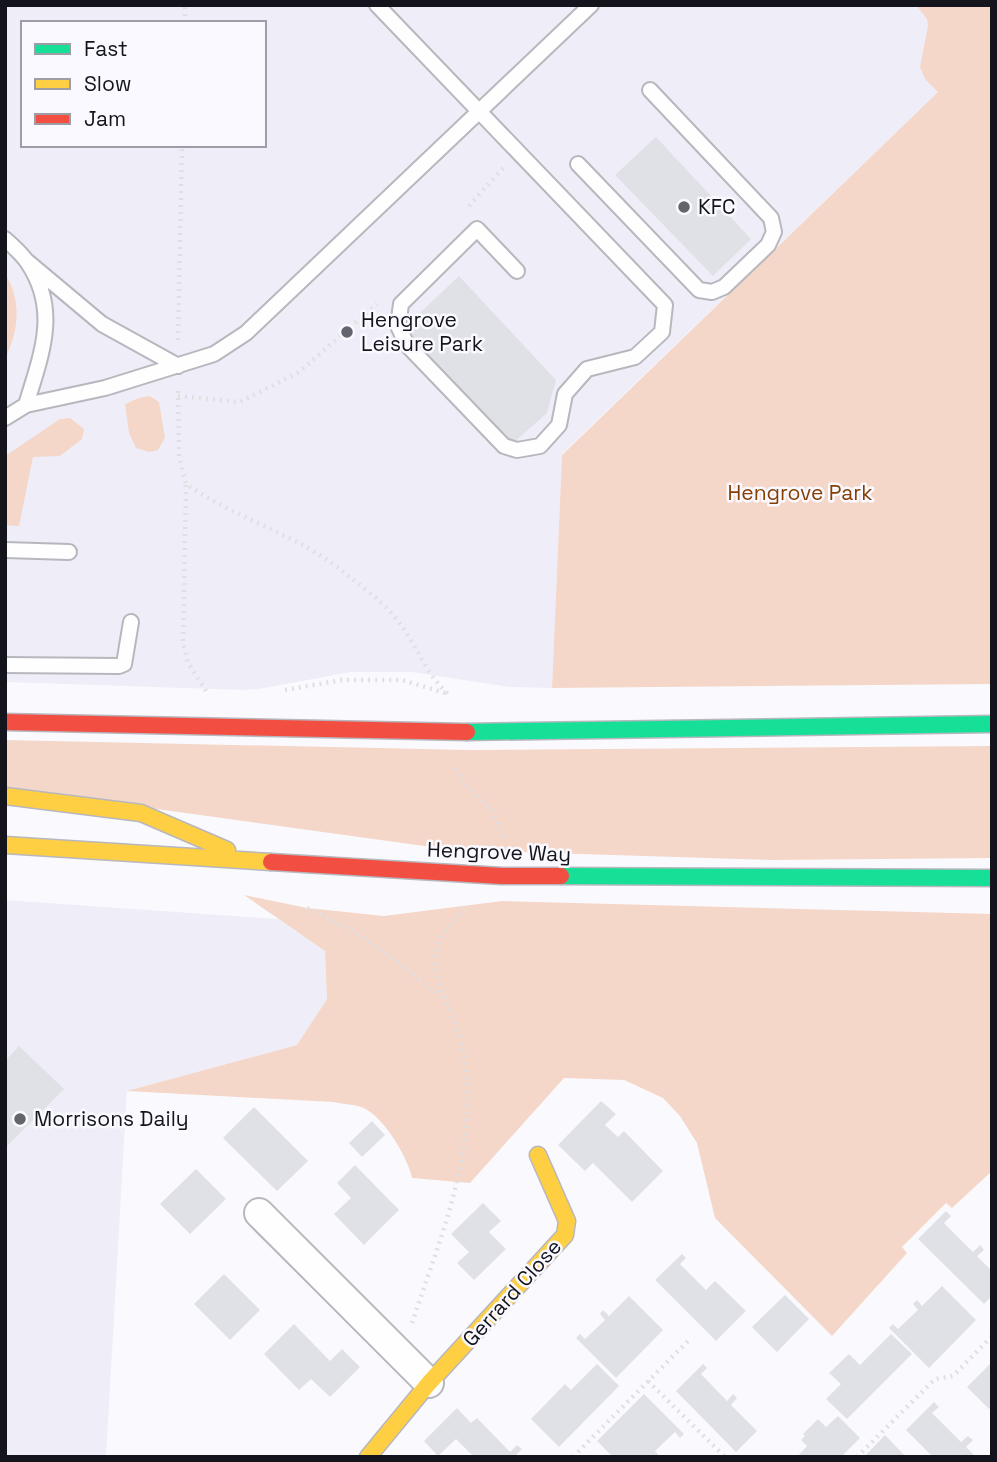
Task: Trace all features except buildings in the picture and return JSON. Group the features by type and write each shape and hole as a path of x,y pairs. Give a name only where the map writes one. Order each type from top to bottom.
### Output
{"main road":[{"path":"5,722 449,732 992,724"},
{"path":"5,796 141,813 255,862"},
{"name":"Hengrove Way","path":"5,845 502,876 992,878"},
{"name":"Gerrard Close","path":"368,1457 429,1383 565,1235 567,1221 538,1155"}],"street":[{"path":"259,1213 429,1383"}],"lane":[{"path":"377,5 665,305 662,331 635,357 587,369 565,394 559,425 540,446 517,450 503,446 407,345 398,326 401,304 477,229 517,271"},
{"path":"5,418 26,405 104,387 214,354 246,333 591,5"},
{"path":"578,164 699,290 712,292 724,287 768,245 774,232 771,218 650,90"},
{"path":"5,239 27,262 102,324 178,366"},
{"path":"26,405 46,327 47,306 27,262"},
{"path":"5,550 69,552"},
{"path":"5,665 119,666 124,664 131,622"}],"path":[{"path":"182,147 178,396 179,456 186,484 183,643 188,663 211,699"},
{"path":"464,211 518,152"},
{"path":"178,396 240,402 299,372 383,298"},
{"path":"186,484 202,495 285,535 343,571 400,623 438,685 451,695"},
{"path":"273,692 342,680 402,680 451,695"},
{"path":"451,695 449,732 452,762 465,785 491,808 504,836 502,876"},
{"path":"402,1354 459,1178 466,1125 465,1056 455,1022 442,997 437,970 437,947 449,926 467,905"},
{"path":"307,908 350,929 442,997"},
{"path":"857,1457 935,1379 953,1376 992,1336"},
{"path":"573,1457 690,1339"},
{"path":"648,1381 725,1457"}],"shaded area":[{"name":"Hengrove Leisure Park","path":"5,5 992,5 992,40 562,454 552,688 509,687 411,672 351,672 242,690 5,682"},
{"path":"5,900 278,919 325,951 327,999 297,1045 127,1091 106,1457 5,1457"}],"green space":[{"name":"Hengrove Park","path":"916,5 992,5 992,684 552,688 562,455 938,92 925,79 920,67 928,26 927,19"},
{"path":"5,273 14,294 17,316 5,359"},
{"path":"150,396 159,402 165,438 158,450 149,452 136,448 129,433 125,404"},
{"path":"70,418 84,429 82,439 60,456 33,457 19,526 5,525 5,456 60,419"},
{"path":"5,740 469,750 992,746 992,858 772,860 453,850 5,788"},
{"path":"244,895 307,908 384,916 502,901 992,914 992,1171 952,1208 946,1203 902,1247 907,1253 832,1336 715,1218 697,1143 680,1116 663,1098 624,1080 564,1078 470,1183 412,1178 400,1148 385,1127 369,1111 358,1106 333,1102 127,1091 297,1045 327,999 325,951"}],"traffic: fast":[{"path":"467,732 992,724"},
{"path":"561,876 992,878"}],"traffic: slow":[{"path":"5,796 141,813 227,850"},
{"path":"5,845 271,862"},
{"path":"368,1457 429,1383 565,1235 567,1221 538,1155"}],"traffic: jam":[{"path":"5,722 467,732"},
{"path":"271,862 502,876 561,876"}],"place":[{"name":"KFC","path":"684,207"},
{"name":"Hengrove Leisure Park","path":"347,332"},
{"name":"Morrisons Daily","path":"20,1119"}]}
